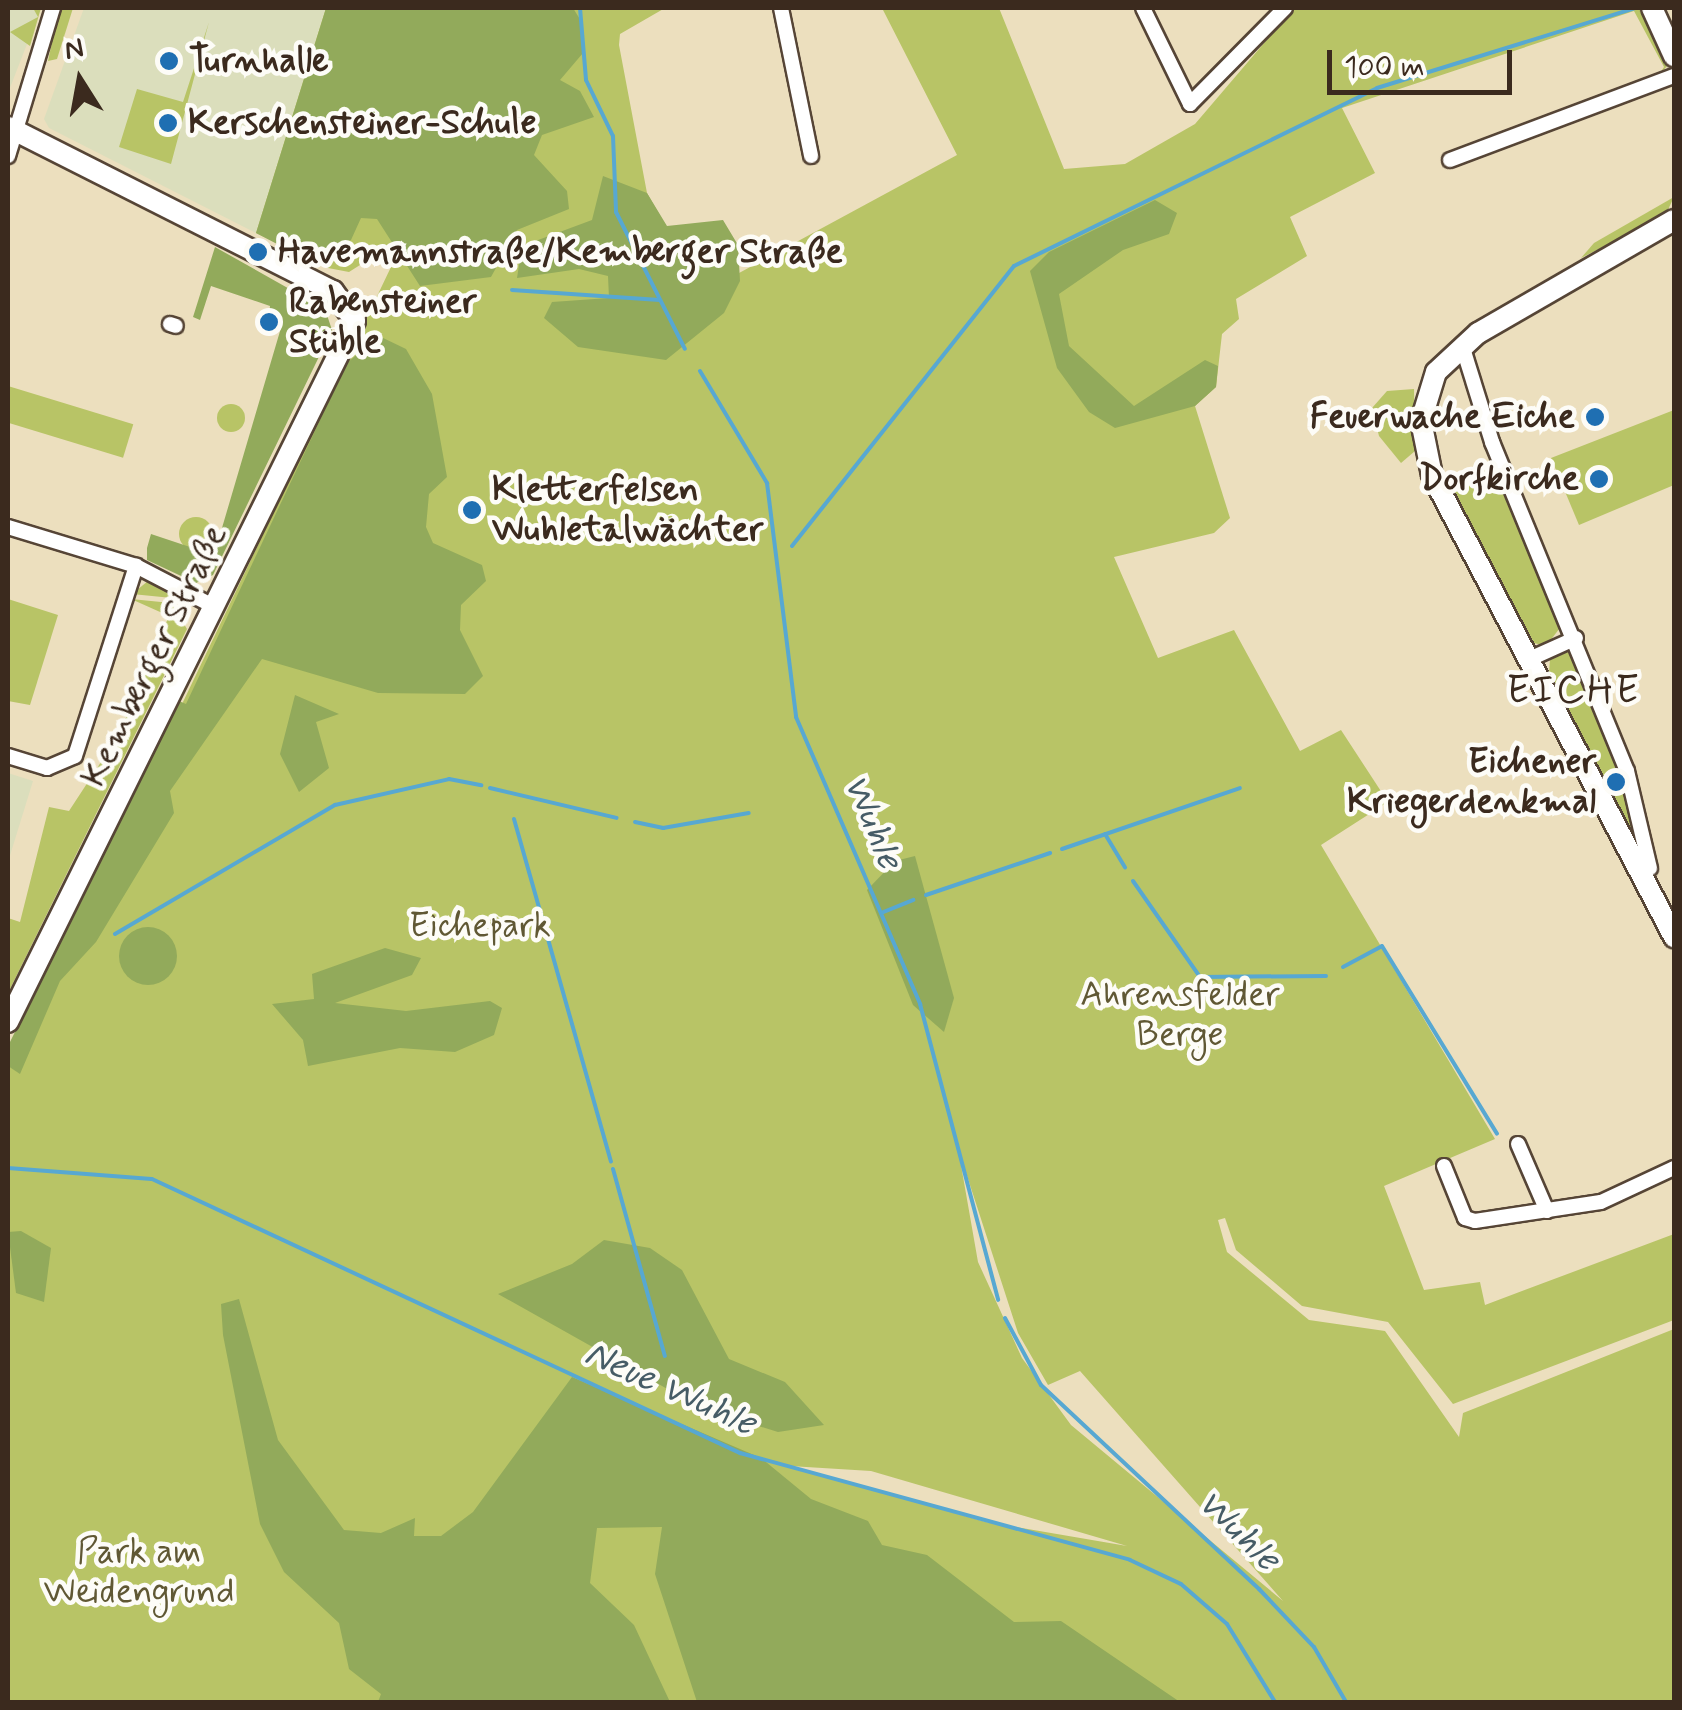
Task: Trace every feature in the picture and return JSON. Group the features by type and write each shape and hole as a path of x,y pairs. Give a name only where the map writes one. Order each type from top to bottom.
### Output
{"main road":[{"path":"1652,8 1674,56"},
{"name":"Kemberger Straße","path":"8,1022 355,318 333,291 12,128"},
{"path":"1674,220 1521,302 1462,345 1428,387 1423,450 1534,657 1674,938"}],"street":[{"path":"8,156 12,128 53,8"},
{"path":"781,8 811,156"},
{"path":"1142,8 1179,99 1190,104 1285,8"},
{"path":"1450,160 1674,76"},
{"path":"1462,345 1492,442 1576,638 1627,771 1650,868"},
{"path":"8,527 136,566 215,607"},
{"path":"8,756 47,768 75,756 136,566"},
{"path":"1534,657 1576,638"},
{"path":"1518,1144 1547,1212"},
{"path":"1444,1166 1465,1218 1547,1212 1617,1196 1674,1168"}],"shaded area":[{"path":"8,8 41,8 8,93"},
{"name":"Kerschensteiner-Schule","path":"84,8 326,8 256,233 49,128 44,119"},
{"path":"8,773 33,781 8,862"}],"green space":[{"path":"33,8 41,8 30,46 10,32 38,17"},
{"path":"59,8 73,8 57,59 48,61"},
{"path":"326,8 665,8 620,34 619,45 647,193 704,292 957,155 882,8 999,8 1064,169 1125,164 1195,124 1294,8 1645,8 1670,63 1658,76 1664,67 1634,11 1342,108 1375,173 1290,217 1307,256 1236,299 1239,319 1222,334 1216,387 1195,406 1230,518 1214,533 1114,557 1158,658 1234,630 1300,751 1341,730 1388,802 1321,845 1495,1139 1384,1186 1424,1290 1480,1282 1485,1305 1674,1234 1674,1320 1453,1404 1388,1322 1302,1306 1236,1250 1225,1218 1218,1220 1227,1252 1309,1320 1385,1331 1459,1437 1463,1413 1674,1329 1674,1702 8,1702 8,1068 391,267 371,258 349,272 328,268 256,233","holes":["885,879 890,941 868,890","958,1148 1018,1333 1048,1385 1080,1371 1283,1601 1071,1425 1022,1358 978,1262","790,1466 871,1471 1127,1546 986,1522"]},
{"path":"326,8 573,8 581,21 583,53 560,80 580,91 594,117 542,135 534,155 567,191 569,209 517,230 491,277 420,286 377,219 361,218 351,240 302,257 256,233"},
{"path":"209,22 171,164 119,147 137,89 183,102"},
{"path":"603,176 647,193 667,226 723,220 738,245 740,281 724,313 666,360 578,347 544,318 552,302 609,298 608,276 579,269 517,278 522,246 592,220"},
{"path":"1674,197 1665,216 1581,258 1594,243"},
{"path":"1155,200 1177,213 1169,234 1123,250 1059,294 1069,346 1134,406 1205,360 1218,366 1216,387 1195,406 1115,428 1089,412 1057,368 1030,271 1049,252"},
{"path":"215,247 325,309 332,330 213,575 196,583 147,560 151,534 214,555 283,321 269,315 270,306 211,286 200,320 193,317"},
{"path":"379,336 406,349 432,394 447,477 429,494 426,527 433,543 482,565 486,581 461,605 460,630 483,676 465,694 378,693 262,659 170,791 174,813 96,942 60,981 20,1074 8,1066 8,1046 179,701 186,704 347,363"},
{"path":"8,386 133,424 123,458 8,423"},
{"path":"1414,389 1415,451 1401,463 1379,436 1372,408 1387,391"},
{"path":"231,404 241,408 245,418 241,428 231,432 221,428 217,418 221,408"},
{"path":"1674,410 1674,485 1579,525 1551,458"},
{"path":"1493,466 1563,624 1546,646 1534,643 1448,486"},
{"path":"196,517 208,522 213,534 208,546 196,551 184,546 179,534 184,522"},
{"path":"148,581 174,594 172,598 132,594"},
{"path":"8,599 58,615 30,705 8,701"},
{"path":"131,599 171,603 187,629 8,993 8,918 20,922 49,807 69,811 118,736 169,616"},
{"path":"1569,646 1625,785 1641,852 1549,673 1550,659"},
{"path":"295,695 339,714 316,722 329,768 299,792 280,754"},
{"path":"915,856 954,998 944,1032 913,1005 867,890 895,861"},
{"path":"148,927 169,935 177,956 169,977 148,985 127,977 119,956 127,935"},
{"path":"385,948 421,958 412,975 335,1003 406,1011 490,1001 502,1008 494,1035 455,1052 400,1048 308,1066 303,1040 272,1004 314,999 312,974"},
{"path":"21,1231 51,1248 44,1302 16,1293 8,1232"},
{"path":"604,1240 650,1248 682,1270 729,1359 785,1382 824,1425 778,1432 703,1409 498,1294 572,1264"},
{"path":"239,1299 278,1440 344,1530 381,1533 415,1518 414,1536 441,1536 473,1512 572,1377 761,1458 811,1499 868,1521 882,1545 927,1555 1014,1622 1061,1621 1180,1702 697,1702 655,1574 662,1527 597,1528 590,1583 634,1625 670,1702 378,1702 381,1694 349,1669 339,1623 284,1572 260,1524 223,1335 221,1304"}],"waterway":[{"name":"Wuhle","path":"580,8 586,80 613,136 616,212 685,349"},
{"path":"792,546 1014,266 1377,88 1635,8"},
{"path":"512,290 660,300"},
{"name":"Wuhle","path":"700,371 767,483 796,717 920,1004 998,1300"},
{"path":"115,934 335,805 449,779 481,785"},
{"path":"490,788 617,818"},
{"path":"1062,849 1240,788"},
{"path":"635,822 663,828 749,813"},
{"path":"514,819 611,1162"},
{"path":"1105,834 1125,867"},
{"path":"926,895 1050,853"},
{"path":"1133,881 1200,977 1326,976"},
{"path":"881,913 914,900"},
{"path":"1343,967 1382,946 1497,1134"},
{"name":"Neue Wuhle","path":"8,1168 152,1179 740,1453 1130,1560 1181,1584 1227,1624 1275,1702"},
{"path":"613,1169 665,1356"},
{"name":"Wuhle","path":"1005,1318 1041,1385 1259,1589 1314,1647 1346,1702"}],"place":[{"name":"Turnhalle","path":"169,61"},
{"name":"Kerschensteiner-Schule","path":"168,123"},
{"name":"Havemannstraße/Kemberger Straße","path":"258,252"},
{"name":"Rabensteiner Stüble","path":"269,322"},
{"name":"Feuerwache Eiche","path":"1595,417"},
{"name":"Dorfkirche","path":"1599,479"},
{"name":"Kletterfelsen Wuhletalwächter","path":"472,510"},
{"name":"Eichener Kriegerdenkmal","path":"1616,782"}],"district":[{"name":"EICHE","path":"1574,691"}],"park label":[{"name":"Eichepark","path":"480,926"},
{"name":"Ahrensfelder Berge","path":"1180,1015"},
{"name":"Park am Weidengrund","path":"139,1572"}]}
